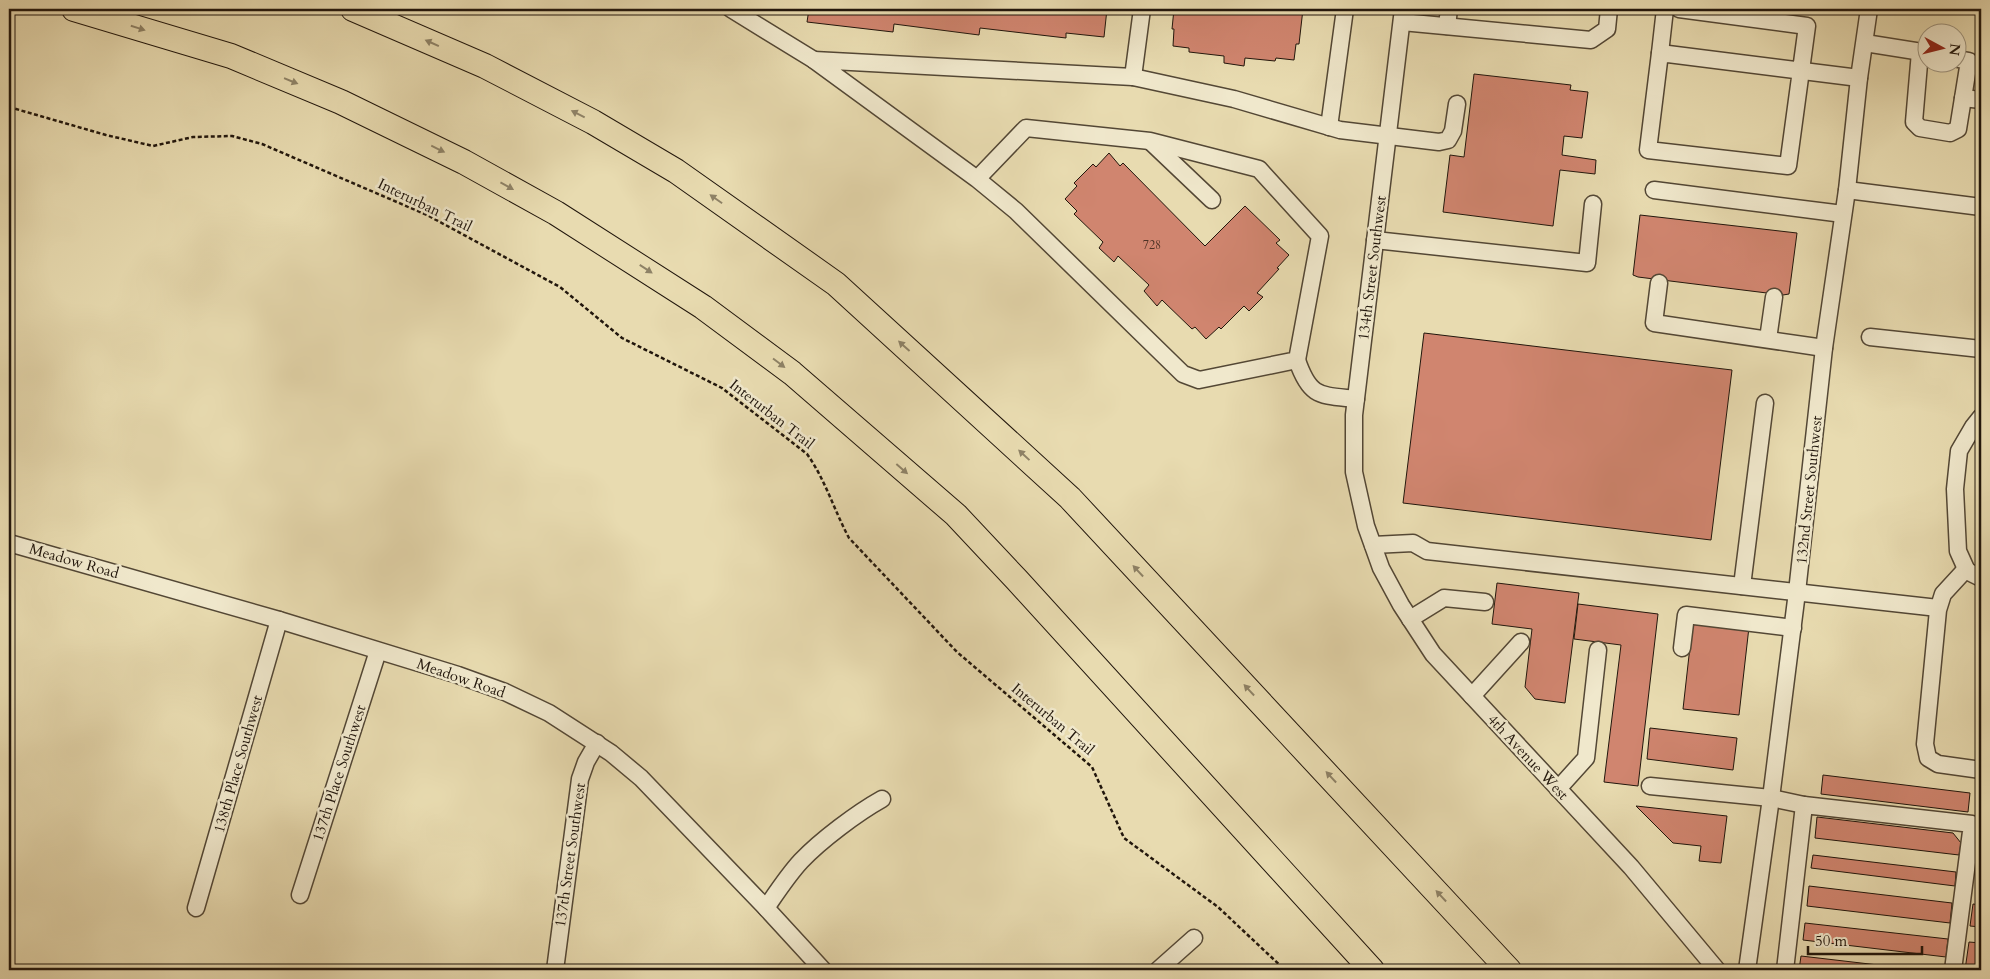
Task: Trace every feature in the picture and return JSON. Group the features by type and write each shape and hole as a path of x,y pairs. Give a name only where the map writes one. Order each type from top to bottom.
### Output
{"highway":[{"path":"74,9 231,56 341,102 464,162 556,213 629,258 710,312 792,373 956,516 1017,580 1372,970"},
{"path":"353,9 485,66 593,122 676,171 836,284 1070,498 1509,970"},
{"path":"1475,932 1514,970"}],"street":[{"path":"731,9 814,60 977,179 1016,211 1183,374 1199,380 1297,360"},
{"path":"1133,77 1142,9"},
{"path":"1330,127 1344,9"},
{"path":"1447,26 1449,9"},
{"path":"1403,15 1447,26 1591,40 1607,29 1609,9"},
{"path":"1665,9 1648,150 1788,166 1807,26 1678,9"},
{"name":"132nd Street Southwest","path":"1747,970 1793,628 1824,348 1847,190 1859,78 1869,9"},
{"name":"134th Street Southwest","path":"1366,526 1354,472 1354,415 1403,15"},
{"path":"1865,43 1918,52"},
{"path":"1660,52 1859,78"},
{"path":"814,60 1133,77 1234,99 1330,127 1439,142 1448,140 1453,131 1457,104"},
{"path":"1921,72 1914,122 1920,128 1950,133 1958,129 1963,98 1963,72"},
{"path":"1963,98 1981,100"},
{"path":"977,179 1026,128 1150,141 1259,169 1320,236 1297,360 1302,376 1309,387 1325,396 1356,399"},
{"path":"1150,141 1212,200"},
{"path":"1654,190 1843,214"},
{"path":"1847,190 1981,207"},
{"path":"1376,240 1587,263 1593,204"},
{"path":"1659,283 1654,323 1824,348"},
{"path":"1768,339 1774,296"},
{"path":"1870,337 1981,349"},
{"path":"1742,586 1764,404"},
{"path":"1981,417 1973,427 1960,452 1955,489 1958,551 1967,572 1981,578"},
{"name":"4th Avenue West","path":"1366,526 1381,568 1410,619 1433,654 1631,867 1717,970"},
{"name":"Meadow Road","path":"9,543 378,650 506,692 549,713 619,759 661,797 823,970"},
{"path":"1373,545 1413,543 1426,551 1938,608"},
{"path":"1966,569 1943,594 1938,608 1925,744 1928,758 1938,764 1981,770"},
{"path":"1410,619 1444,598 1485,602"},
{"path":"1682,648 1686,615 1793,628"},
{"name":"138th Place Southwest","path":"196,908 279,620"},
{"path":"1472,696 1521,642"},
{"name":"137th Place Southwest","path":"300,895 378,650"},
{"path":"1558,789 1586,758 1598,650"},
{"name":"137th Street Southwest","path":"555,970 580,779 586,762 597,744"},
{"path":"1650,786 1771,798 1804,804 1976,824 1953,970"},
{"path":"766,908 801,861 823,841 868,807 882,799"},
{"path":"1785,970 1804,804"},
{"path":"1158,970 1194,938"}],"path":[{"name":"Interurban Trail","path":"9,107 106,135 153,146 193,137 232,136 262,144 427,215 560,288 622,338 722,388 807,454 817,468 838,518 849,538 958,652 1092,767 1124,838 1218,907 1285,970"}],"building":[{"path":"809,9 1107,9 1104,37 1066,33 1066,38 980,28 979,35 894,24 893,32 807,22"},
{"path":"1174,9 1303,9 1299,44 1296,44 1294,60 1276,58 1275,61 1245,58 1244,66 1224,63 1224,56 1189,52 1189,48 1173,46"},
{"path":"1520,9 1559,9 1558,13"},
{"path":"1474,74 1571,85 1570,90 1588,92 1582,138 1564,136 1562,155 1596,160 1595,174 1560,170 1553,226 1443,212 1450,155 1464,157"},
{"path":"1109,153 1120,166 1123,163 1205,246 1245,206 1280,240 1276,243 1289,255 1257,293 1263,297 1249,311 1244,306 1221,329 1219,327 1206,339 1195,327 1192,329 1162,300 1157,306 1144,291 1149,285 1118,256 1114,262 1099,248 1103,242 1074,214 1077,211 1065,199 1077,186 1074,183 1093,164 1096,167"},
{"path":"1640,215 1797,233 1789,294 1783,295 1633,275"},
{"path":"1424,333 1732,370 1711,540 1403,503"},
{"path":"1497,583 1579,593 1565,703 1535,699 1525,687 1532,629 1492,624"},
{"path":"1578,604 1658,614 1638,786 1604,782 1621,645 1574,639"},
{"path":"1693,620 1749,627 1739,715 1683,709"},
{"path":"1650,728 1737,738 1733,770 1647,759"},
{"path":"1823,775 1970,793 1968,812 1821,794"},
{"path":"1636,806 1727,816 1721,863 1699,861 1701,846 1673,843"},
{"path":"1817,817 1953,833 1961,843 1959,855 1815,838"},
{"path":"1813,855 1956,872 1955,886 1811,868"},
{"path":"1977,874 1981,875 1981,889 1976,888"},
{"path":"1809,886 1952,903 1950,923 1807,906"},
{"path":"1973,904 1981,905 1981,927 1970,926"},
{"path":"1805,923 1948,939 1946,957 1803,940"},
{"path":"1969,942 1981,943 1981,970 1965,970"},
{"path":"1801,956 1921,970 1799,970"}]}
